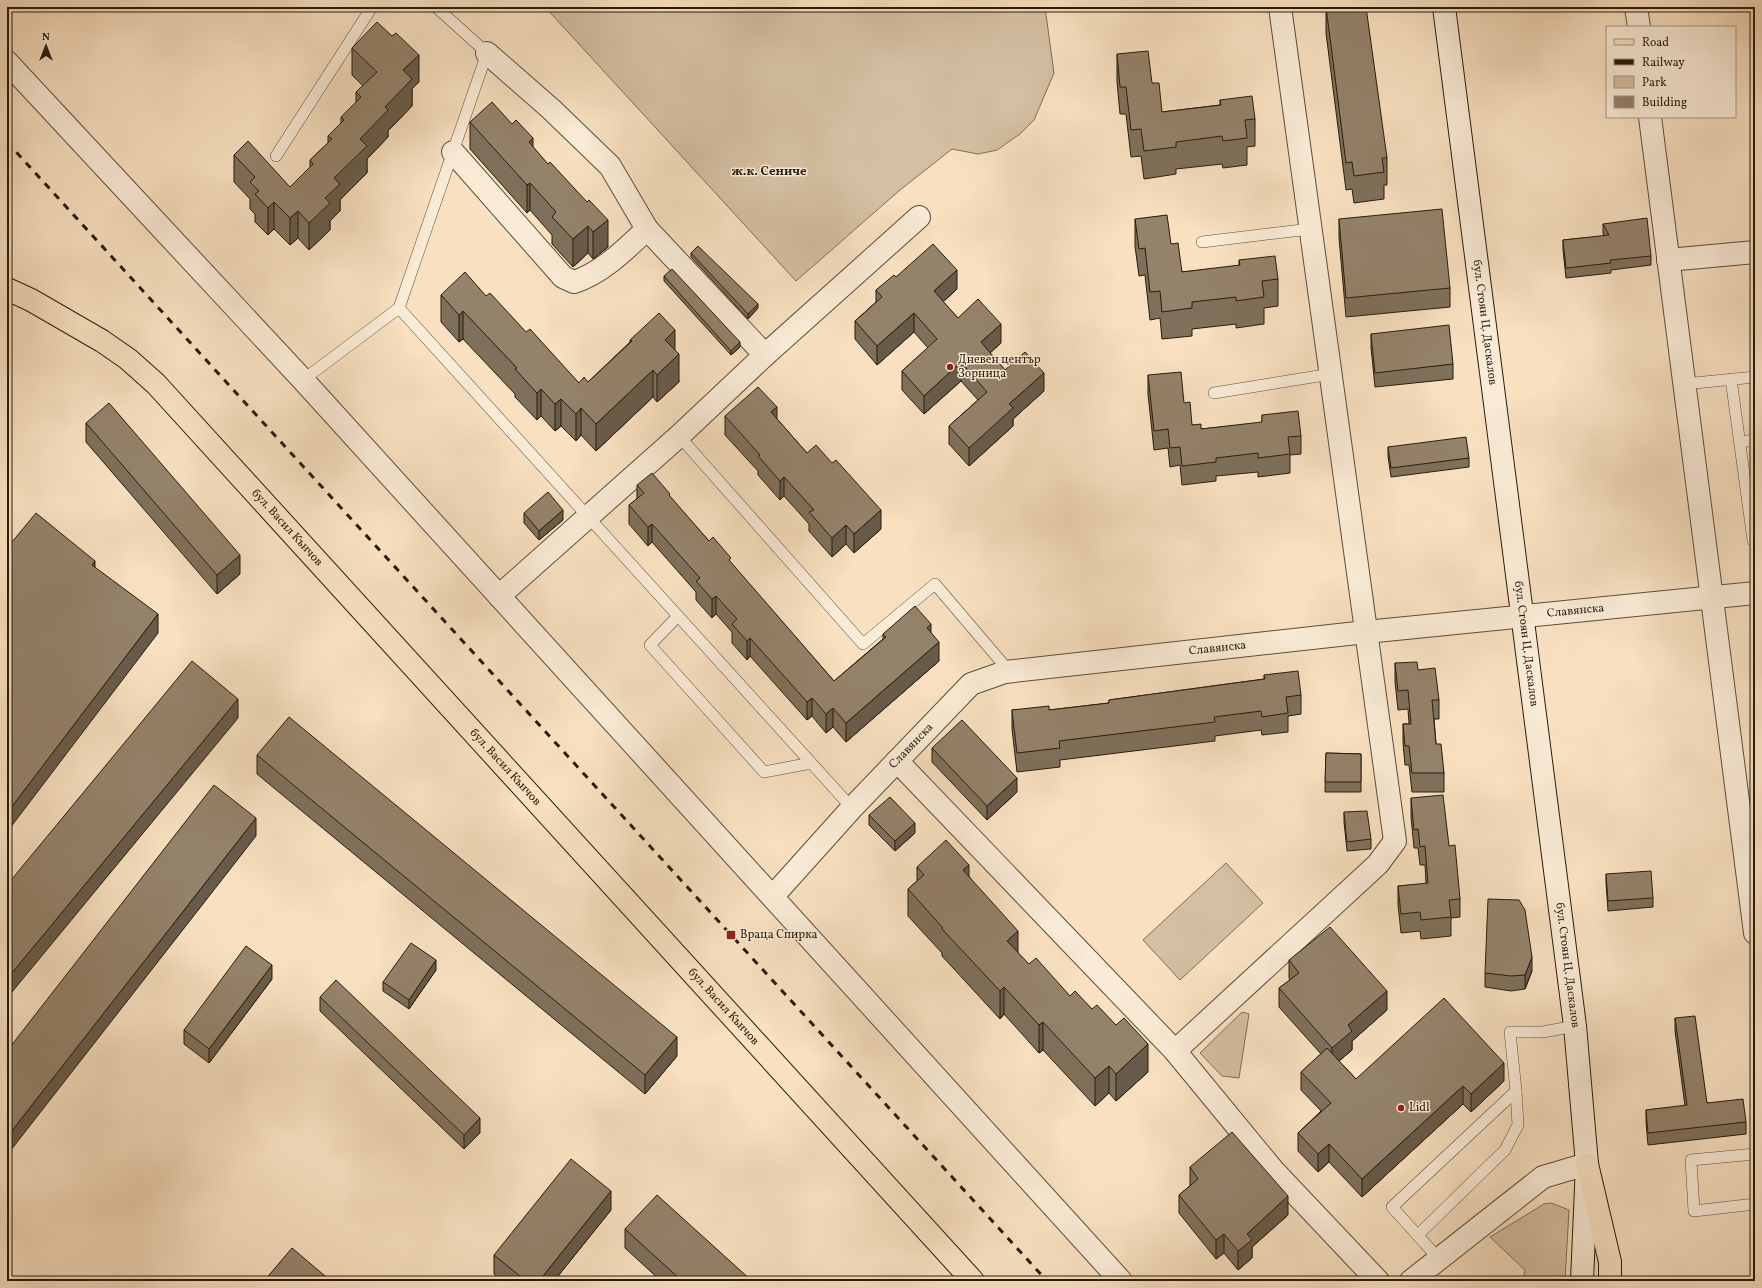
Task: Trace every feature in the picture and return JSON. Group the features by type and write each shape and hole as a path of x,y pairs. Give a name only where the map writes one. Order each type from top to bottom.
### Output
{"main road":[{"name":"бул. Васил Кънчов","path":"7,289 31,300 102,341 128,359 156,384 973,1281"},
{"path":"1587,1164 1610,1262 1610,1281"}],"street":[{"path":"1175,1051 1378,864 1396,841 1280,7"},
{"name":"бул. Стоян Ц. Даскалов","path":"1444,7 1575,1026 1587,1164 1582,1281"},
{"path":"1636,7 1639,26"},
{"path":"488,53 551,109 610,166 647,229 764,355"},
{"path":"7,62 303,380 1121,1281"},
{"path":"1650,118 1755,933"},
{"path":"453,152 563,277 574,282 584,278 618,255 647,229"},
{"path":"499,596 679,436 764,355 919,218"},
{"path":"1668,260 1755,252"},
{"name":"Славянска","path":"772,896 852,808 971,684 1009,672 1366,632 1755,593"},
{"path":"897,761 1175,1051 1273,1170 1378,1281"},
{"path":"1411,1281 1543,1177 1587,1164"}],"lane":[{"path":"276,156 372,7"},
{"path":"303,380 399,308 488,53 436,7"},
{"path":"1202,242 1310,229"},
{"path":"399,308 852,808"},
{"path":"1214,393 1331,374"},
{"path":"1684,384 1755,376"},
{"path":"1731,379 1740,442 1751,492 1753,540 1755,540"},
{"path":"679,436 863,644 934,584 1009,672"},
{"path":"1740,442 1755,440"},
{"path":"678,616 650,646 764,772 811,763"},
{"path":"1418,1235 1505,1150 1518,1125 1510,1032 1543,1032 1575,1026"},
{"path":"1439,1259 1392,1207 1516,1091"},
{"path":"1755,1154 1691,1160 1694,1211 1755,1204"}],"green space":[{"path":"545,7 1045,7 1054,73 1034,120 1020,134 997,150 978,154 952,149 900,190 796,281"},
{"path":"1226,863 1263,903 1180,980 1143,940"},
{"path":"1242,1012 1249,1014 1239,1078 1222,1076 1200,1053"},
{"path":"1551,1203 1569,1210 1565,1281 1523,1281 1525,1270 1490,1237 1544,1204"}],"building":[{"path":"1326,7 1366,7 1387,158 1382,158 1384,172 1354,176 1352,162 1346,163"},
{"path":"377,22 392,36 396,33 419,55 403,70 412,79 385,107 388,110 360,139 367,146 334,178 340,184 325,198 330,203 309,223 298,211 290,218 274,202 268,208 255,194 259,191 250,182 255,177 234,155 248,141 290,187 313,164 310,160 332,139 328,136 344,120 341,117 361,97 356,92 377,72 352,48"},
{"path":"1148,51 1152,83 1159,83 1162,112 1221,105 1220,100 1252,96 1255,119 1245,120 1247,138 1223,141 1222,136 1176,142 1176,147 1144,151 1141,129 1131,130 1126,87 1120,87 1117,54"},
{"path":"492,102 512,124 516,120 533,138 529,142 548,164 550,162 587,202 589,200 608,220 593,232 588,226 573,239 552,217 556,212 530,183 527,185 470,122"},
{"path":"1442,209 1450,288 1346,298 1339,219"},
{"path":"1167,215 1171,244 1178,243 1182,272 1240,265 1239,260 1275,256 1278,279 1262,281 1264,297 1236,301 1236,297 1192,302 1192,308 1162,312 1160,291 1150,292 1145,248 1139,249 1135,219"},
{"path":"1647,218 1651,256 1610,260 1611,263 1566,268 1563,240 1609,235 1603,224"},
{"path":"933,244 957,270 934,291 958,318 978,299 1001,324 981,342 1005,370 1025,352 1044,373 1009,404 1013,408 969,448 949,426 987,392 961,362 924,396 902,371 937,339 914,313 877,346 855,321 882,297 876,290 894,275 896,277"},
{"path":"698,246 758,304 748,314 691,253"},
{"path":"672,269 740,342 731,351 664,276"},
{"path":"465,272 486,296 490,293 526,332 530,329 579,383 584,377 588,382 632,341 630,340 659,313 675,330 665,340 679,354 657,375 653,370 596,424 581,408 576,414 561,399 555,404 541,389 537,393 515,369 517,368 463,311 459,315 441,295"},
{"path":"1449,325 1453,364 1375,373 1371,334"},
{"path":"1181,372 1184,403 1190,402 1192,425 1201,424 1201,429 1262,422 1262,415 1298,411 1301,436 1288,437 1290,454 1258,458 1258,453 1216,458 1216,462 1182,466 1180,447 1170,448 1168,429 1154,431 1148,375"},
{"path":"758,387 777,407 771,412 807,453 816,445 832,463 836,460 881,510 854,534 846,525 832,538 809,512 814,510 784,477 780,481 758,456 760,455 725,416"},
{"path":"109,403 240,555 217,575 86,423"},
{"path":"1466,437 1469,458 1391,468 1388,447"},
{"path":"652,473 709,541 713,537 731,558 729,560 834,681 886,637 883,634 915,606 931,624 927,628 939,642 846,723 833,708 826,714 812,698 807,702 750,638 747,641 732,624 737,619 716,596 712,599 696,581 700,578 652,524 648,527 629,505 644,493 637,485"},
{"path":"548,492 563,510 539,531 524,513"},
{"path":"36,513 95,561 92,565 158,614 7,813 7,548"},
{"path":"192,661 238,699 7,979 7,885"},
{"path":"1417,662 1418,670 1435,668 1439,700 1432,700 1436,744 1441,744 1444,773 1412,773 1409,746 1405,746 1403,724 1411,724 1408,690 1398,691 1395,663"},
{"path":"1298,671 1301,695 1286,697 1288,713 1262,717 1261,711 1214,717 1215,722 1059,741 1060,748 1017,753 1012,710 1049,706 1049,710 1109,703 1109,700 1265,679 1264,675"},
{"path":"289,717 677,1037 645,1075 257,755"},
{"path":"962,720 1017,778 987,806 932,748"},
{"path":"1326,753 1361,754 1361,782 1325,782"},
{"path":"214,785 256,818 7,1137 7,1051"},
{"path":"1443,795 1449,846 1455,845 1460,899 1449,900 1451,917 1421,920 1420,912 1401,914 1398,886 1428,883 1425,846 1420,847 1418,829 1414,830 1411,798"},
{"path":"890,797 915,823 895,841 869,815"},
{"path":"1367,811 1371,839 1347,842 1344,812"},
{"path":"946,840 969,865 963,870 1018,931 1007,941 1029,964 1036,958 1070,996 1075,991 1092,1009 1097,1005 1116,1025 1124,1018 1148,1044 1116,1074 1109,1066 1095,1078 1043,1022 1039,1025 1004,987 1000,991 942,929 943,928 908,889 924,875 917,867"},
{"path":"1651,871 1653,898 1608,901 1606,874"},
{"path":"1488,899 1519,900 1525,910 1532,957 1525,975 1511,976 1485,973"},
{"path":"1330,927 1387,991 1348,1025 1352,1031 1332,1048 1279,988 1299,973 1289,960"},
{"path":"411,943 436,960 409,1000 383,982"},
{"path":"246,946 272,965 209,1049 184,1030"},
{"path":"336,980 480,1118 464,1135 320,997"},
{"name":"Lidl","path":"1444,998 1504,1063 1471,1094 1463,1086 1362,1179 1329,1144 1318,1154 1298,1133 1331,1103 1301,1072 1327,1048 1356,1079"},
{"path":"1695,1016 1707,1103 1743,1099 1746,1122 1648,1133 1646,1110 1687,1105 1675,1018"},
{"path":"1232,1132 1288,1196 1247,1234 1252,1240 1238,1251 1224,1234 1216,1240 1179,1195 1198,1179 1190,1167"},
{"path":"571,1159 611,1191 539,1281 526,1281 494,1255"},
{"path":"657,1195 752,1281 682,1281 625,1229"},
{"path":"292,1248 331,1281 264,1281"}],"railway":[{"path":"7,142 1047,1281"}],"place":[{"name":"Дневен център Зорница","path":"950,367"},
{"name":"Враца Спирка","path":"731,935"},
{"name":"Lidl","path":"1401,1108"}],"district":[{"name":"ж.к. Сениче","path":"769,172"}]}
